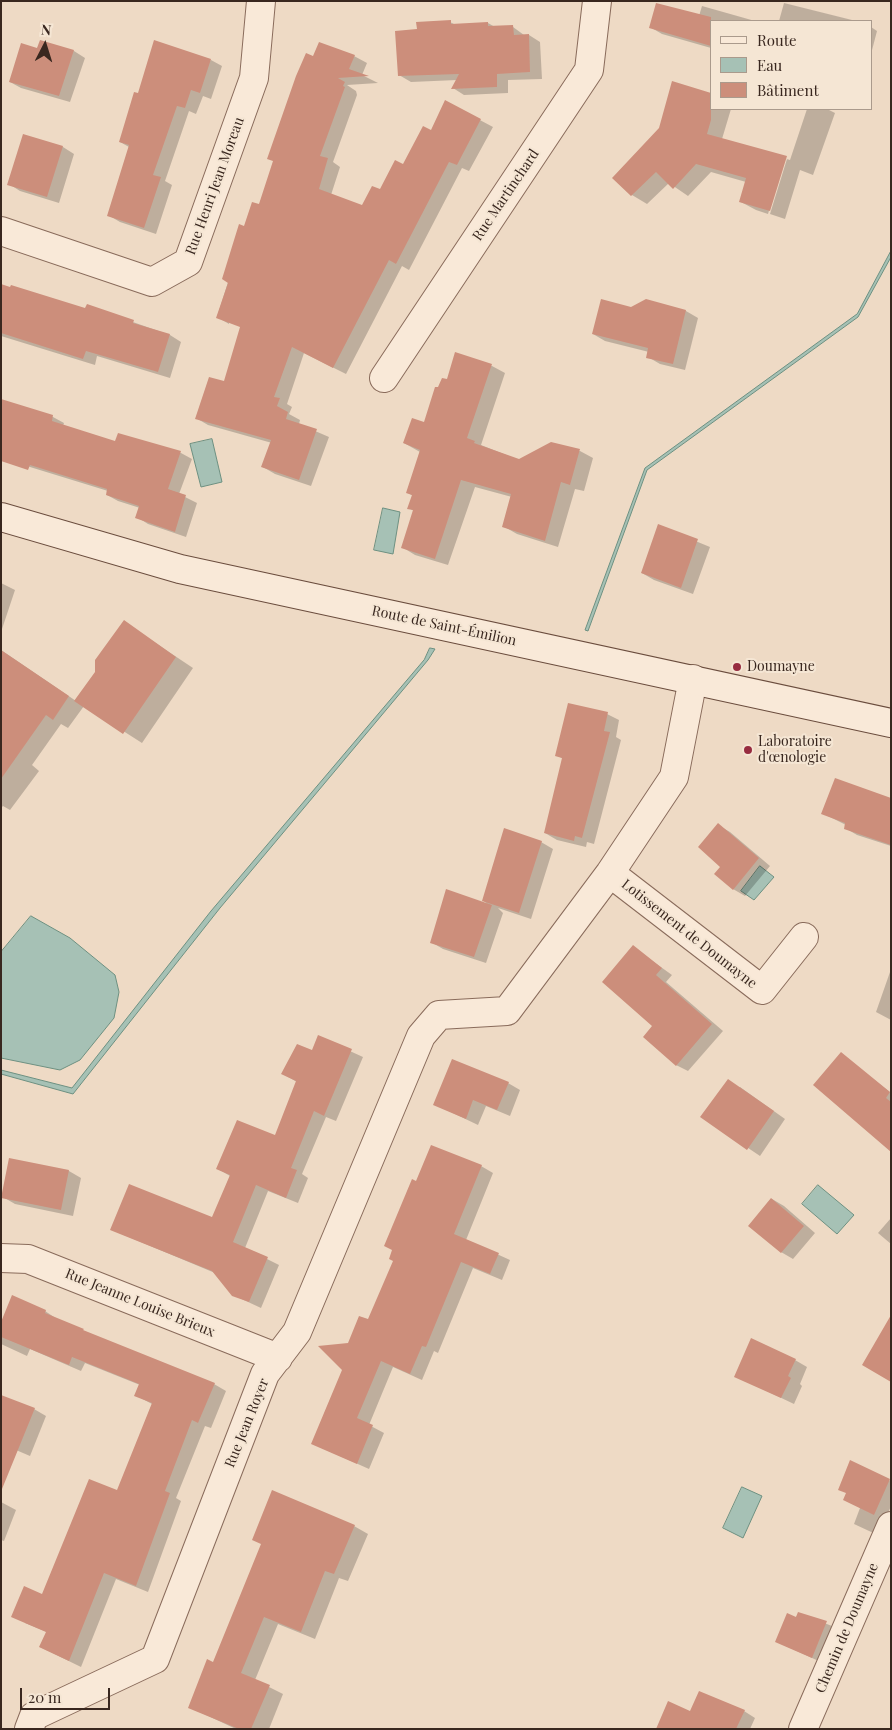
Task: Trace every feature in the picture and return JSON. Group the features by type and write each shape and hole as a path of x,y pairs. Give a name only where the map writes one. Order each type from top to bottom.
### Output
{"street":[{"name":"Rue Henri Jean Moreau","path":"1,231 152,282 188,262 254,78 261,1"},
{"name":"Rue Martinchard","path":"384,378 589,70 597,1"},
{"name":"Route de Saint-Émilion","path":"1,517 180,570 891,723"},
{"name":"Lotissement de Doumayne","path":"507,1011 610,873 674,777 693,679"},
{"name":"Lotissement de Doumayne","path":"610,873 762,990 804,937"},
{"name":"Rue Jean Royer","path":"28,1729 34,1716 155,1659 266,1374 297,1332 421,1036 439,1015 507,1011"},
{"name":"Rue Jeanne Louise Brieux","path":"1,1258 28,1258 278,1358"},
{"name":"Chemin de Doumayne","path":"803,1729 891,1526"}],"water":[{"path":"891,251 891,257 858,317 647,470 588,631 585,630 645,468 857,314"},
{"path":"212,439 222,482 201,487 190,444"},
{"path":"383,508 400,512 393,554 374,550"},
{"path":"430,648 435,649 428,660 220,908 73,1094 1,1074 1,1070 72,1088 211,911 424,660"},
{"path":"760,866 774,877 754,900 741,891"},
{"path":"31,916 70,938 115,975 119,992 114,1018 80,1060 60,1070 1,1058 1,952"},
{"path":"818,1185 854,1215 837,1234 802,1204"},
{"path":"742,1487 762,1496 743,1538 723,1528"}],"building":[{"path":"656,3 711,17 710,46 649,28"},
{"path":"451,20 451,24 488,22 488,26 513,25 514,35 529,34 530,72 497,74 497,87 451,89 459,74 398,76 395,31 417,29 416,22"},
{"path":"40,40 74,50 59,96 9,82 21,43 37,48"},
{"path":"154,40 211,59 200,93 191,90 185,108 177,106 153,175 161,177 144,228 107,216 129,145 119,142 134,92 138,93"},
{"path":"319,42 355,55 349,69 369,76 338,78 345,82 343,86 345,87 320,156 328,158 319,189 362,205 372,186 380,189 395,160 403,164 423,126 431,130 445,100 481,119 457,165 449,162 396,264 389,260 333,368 292,347 274,397 280,398 277,406 288,412 286,419 317,429 299,480 261,467 271,440 195,419 209,377 224,381 240,327 216,318 228,283 222,279 239,224 244,226 252,202 259,204 273,161 267,159 296,76 306,53 313,56"},
{"path":"672,81 710,93 711,120 707,134 787,156 770,211 739,202 746,178 696,164 673,189 656,172 631,196 612,178 659,128"},
{"path":"23,134 63,146 47,197 7,185"},
{"path":"1,284 10,287 11,285 85,308 87,304 134,320 133,323 170,334 158,372 86,351 83,359 1,333"},
{"path":"601,299 631,307 646,299 686,310 673,364 646,358 648,348 592,334"},
{"path":"455,352 492,364 467,438 475,441 474,443 519,459 551,442 580,449 570,485 561,482 545,541 502,527 511,494 461,480 435,559 401,548 413,510 407,509 412,495 406,493 420,450 403,443 412,418 424,422 435,387 438,387 442,378 447,379"},
{"path":"1,399 53,415 52,421 115,441 118,433 181,451 168,489 186,495 175,532 135,518 139,506 106,495 107,489 30,465 28,470 1,461"},
{"path":"658,524 698,539 681,588 641,573"},
{"path":"124,620 176,657 123,734 74,701 95,672 95,660"},
{"path":"1,650 69,696 53,720 46,715 1,779"},
{"path":"568,703 608,712 604,731 610,732 582,838 575,836 574,841 544,833 562,758 555,756"},
{"path":"835,778 891,798 891,845 844,829 845,823 821,814"},
{"path":"718,823 759,858 733,890 714,874 720,867 698,847"},
{"path":"504,828 542,841 519,913 482,901"},
{"path":"446,889 492,905 474,957 430,943"},
{"path":"633,945 662,968 656,975 712,1024 676,1066 643,1037 652,1026 602,982"},
{"path":"318,1035 352,1049 324,1116 314,1111 291,1168 297,1170 286,1198 256,1185 233,1242 268,1257 249,1302 232,1296 212,1271 110,1230 129,1184 212,1217 230,1175 216,1169 237,1120 275,1135 296,1081 281,1074 297,1044 312,1050"},
{"path":"841,1052 890,1092 886,1098 891,1102 891,1152 813,1085"},
{"path":"452,1059 509,1082 497,1110 473,1100 466,1119 433,1105"},
{"path":"728,1079 774,1111 747,1150 700,1117"},
{"path":"431,1145 482,1165 454,1234 499,1253 490,1274 461,1262 426,1347 422,1346 410,1374 381,1361 357,1418 373,1425 357,1464 311,1444 342,1370 318,1346 348,1343 359,1316 368,1319 393,1261 389,1259 392,1250 384,1246 412,1179 416,1181"},
{"path":"9,1158 69,1170 61,1210 1,1198"},
{"path":"771,1198 804,1226 781,1253 748,1226"},
{"path":"12,1295 46,1310 45,1313 83,1330 215,1383 198,1423 192,1420 165,1491 170,1493 136,1586 104,1573 69,1661 39,1647 46,1632 11,1617 24,1586 42,1594 89,1479 117,1490 152,1403 134,1396 139,1384 72,1357 69,1365 1,1337 1,1322"},
{"path":"891,1315 891,1382 862,1365"},
{"path":"751,1338 796,1359 788,1376 791,1378 781,1398 734,1377"},
{"path":"1,1395 35,1408 2,1489 1,1489"},
{"path":"850,1460 890,1479 874,1515 843,1500 846,1493 838,1490"},
{"path":"272,1490 355,1525 334,1574 325,1571 301,1632 264,1617 241,1673 270,1685 251,1729 239,1729 188,1708 207,1659 213,1662 261,1544 252,1540"},
{"path":"798,1612 827,1621 812,1658 775,1642 787,1613 796,1617"},
{"path":"699,1691 745,1710 736,1729 656,1729 668,1701 690,1711"}],"place":[{"name":"Doumayne","path":"737,667"},
{"name":"Laboratoire d'œnologie","path":"748,750"}]}
